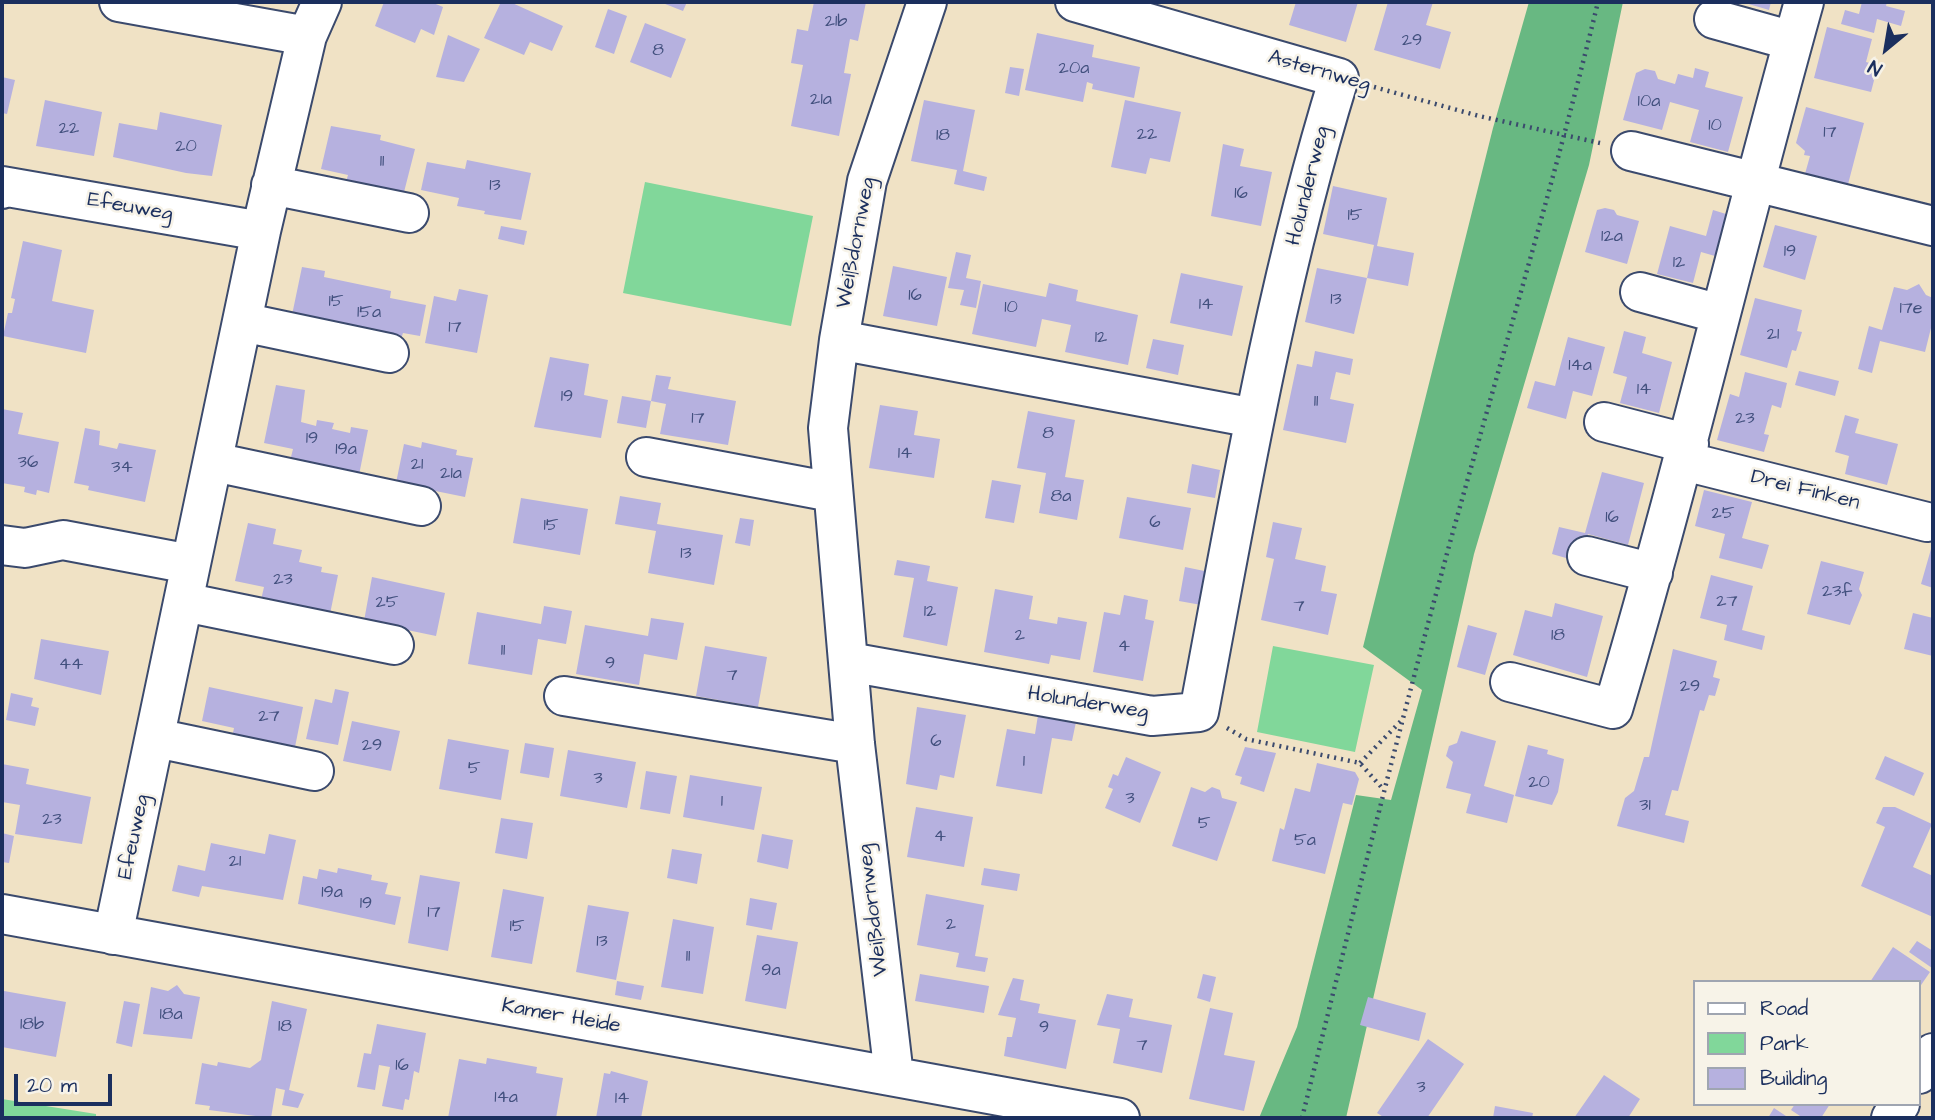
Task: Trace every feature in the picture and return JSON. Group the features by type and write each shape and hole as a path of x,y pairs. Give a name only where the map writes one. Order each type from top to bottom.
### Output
{"street":[{"path":"119,2 307,36"},
{"name":"Efeuweg","path":"113,935 271,185 307,36 322,2"},
{"name":"Weißdornweg","path":"894,1076 855,744 828,428 839,340 867,181 927,2"},
{"name":"Asternweg","path":"1074,2 1128,10 1339,78"},
{"path":"1510,682 1614,709 1686,452 1720,314 1804,2"},
{"path":"1714,19 1793,41"},
{"name":"Holunderweg","path":"849,662 1152,716 1199,712 1254,418 1315,156 1339,78"},
{"path":"1631,151 1933,226"},
{"path":"271,185 409,214"},
{"name":"Efeuweg","path":"2,189 2,186 261,231"},
{"path":"1640,292 1720,314"},
{"path":"242,322 389,353"},
{"path":"839,340 1254,418"},
{"name":"Drei Finken","path":"1604,422 1686,452 1927,522"},
{"path":"646,457 832,492"},
{"path":"214,462 421,506"},
{"path":"2,545 25,548 63,540 190,564"},
{"path":"1587,556 1653,573"},
{"path":"184,602 394,645"},
{"path":"564,696 855,744"},
{"path":"156,738 314,771"},
{"name":"Kamer Heide","path":"2,914 1120,1118"},
{"path":"1921,1071 1933,1052"}],"path":[{"path":"1301,1118 1402,720 1566,135 1598,2"},
{"name":"Asternweg","path":"1339,78 1479,116 1566,135"},
{"path":"1199,712 1246,739 1360,763 1384,790"},
{"path":"1360,763 1402,720"}],"green space":[{"path":"1529,2 1623,2 1589,165 1474,554 1346,1118 1259,1118 1297,1027 1356,795 1391,800 1422,690 1363,647 1493,128"},
{"path":"645,182 813,216 791,326 623,293"},
{"path":"1273,646 1374,665 1355,752 1257,732"},
{"path":"2,1099 96,1114 96,1118 2,1118"}],"building":[{"path":"384,2 431,2 443,7 434,35 421,29 415,43 375,26"},
{"path":"501,2 510,2 563,26 552,51 530,42 524,55 484,38"},
{"path":"660,2 687,2 683,11"},
{"path":"814,2 866,2 858,41 850,39 844,73 851,74 839,136 791,126 803,65 791,63 797,29 808,31"},
{"path":"1296,2 1358,2 1346,42 1289,25"},
{"path":"1388,2 1433,2 1426,25 1451,32 1440,69 1374,50"},
{"path":"1742,2 1771,2 1769,10"},
{"path":"1862,2 1887,2 1886,6 1905,11 1901,26 1877,19 1874,33 1841,24 1845,10 1859,14"},
{"path":"608,9 627,16 614,54 595,47"},
{"path":"645,23 686,39 671,78 630,62"},
{"path":"1827,27 1872,39 1866,62 1878,65 1871,92 1814,78"},
{"path":"1037,33 1094,45 1092,57 1140,67 1134,98 1092,89 1093,84 1087,82 1083,102 1025,90"},
{"path":"448,35 480,49 464,82 436,77"},
{"path":"1010,67 1024,69 1019,96 1005,93"},
{"path":"1695,68 1709,72 1705,87 1743,97 1728,152 1690,142 1699,110 1670,102 1662,130 1623,120 1636,73 1645,69 1655,71 1658,79 1675,84 1678,74 1693,78"},
{"path":"2,77 15,80 7,114 2,113"},
{"path":"45,100 102,112 94,156 36,146"},
{"path":"924,100 975,110 963,171 987,177 984,191 954,184 957,170 911,161"},
{"path":"1125,100 1181,112 1170,162 1150,158 1146,174 1111,167"},
{"path":"1806,107 1864,123 1846,192 1803,181 1810,156 1804,155 1805,151 1796,143"},
{"path":"160,112 222,125 212,176 113,157 119,123 157,130"},
{"path":"331,126 381,135 380,140 415,149 403,196 346,182 348,175 321,169"},
{"path":"1223,144 1244,149 1240,166 1272,172 1261,226 1211,216"},
{"path":"467,160 531,173 521,220 457,206 459,198 421,190 427,162 465,169"},
{"path":"1333,186 1387,198 1377,246 1414,253 1408,286 1367,278 1374,245 1323,234"},
{"path":"1597,210 1614,210 1617,215 1639,221 1627,264 1585,252"},
{"path":"1713,210 1726,214 1715,256 1701,252 1693,283 1657,274 1670,226 1706,236"},
{"path":"1775,225 1817,236 1805,280 1763,267"},
{"path":"501,226 527,231 524,245 498,239"},
{"path":"23,241 62,250 52,301 94,310 86,353 3,336 8,313 12,313 15,299 11,298"},
{"path":"956,252 971,255 966,278 981,281 976,308 960,305 964,290 948,288"},
{"path":"893,266 947,277 937,326 883,316"},
{"path":"302,267 325,271 324,277 391,291 390,298 426,305 420,336 403,333 401,339 292,315"},
{"path":"1317,268 1367,278 1354,334 1305,322"},
{"path":"1181,273 1243,286 1232,336 1170,323"},
{"path":"1049,283 1078,290 1076,301 1138,315 1128,365 1065,352 1071,325 1042,319 1036,347 972,334 983,284 1046,297"},
{"path":"1919,284 1926,295 1933,298 1933,320 1925,352 1880,341 1872,373 1858,369 1869,326 1882,330 1894,287 1907,290"},
{"path":"459,289 488,295 477,353 425,343 434,296 456,301"},
{"path":"1755,298 1802,310 1797,331 1802,332 1796,351 1792,350 1787,368 1740,355"},
{"path":"1624,331 1646,337 1642,353 1672,362 1659,413 1620,403 1627,377 1613,373"},
{"path":"1568,337 1605,347 1592,396 1573,391 1566,419 1527,408 1535,381 1555,386"},
{"path":"1153,339 1184,345 1178,375 1146,368"},
{"path":"1315,351 1353,359 1350,375 1336,372 1330,399 1354,404 1346,443 1283,430 1297,364 1312,367"},
{"path":"550,357 589,364 584,395 608,400 601,438 534,427"},
{"path":"1799,371 1839,381 1835,396 1795,385"},
{"path":"1745,372 1787,383 1781,408 1772,405 1764,434 1769,435 1764,452 1717,440 1730,394 1739,397"},
{"path":"656,375 671,377 668,389 736,401 728,445 660,434 666,404 651,401"},
{"path":"276,385 305,390 301,422 316,426 317,420 334,423 332,429 350,433 351,427 368,430 359,475 290,461 293,449 264,443"},
{"path":"622,396 651,401 646,428 617,423"},
{"path":"880,405 918,411 914,435 940,439 934,478 869,468"},
{"path":"2,409 23,413 18,434 59,442 49,493 37,490 36,495 24,492 25,487 2,483"},
{"path":"1028,411 1075,420 1065,477 1084,480 1077,520 1039,513 1046,473 1017,468"},
{"path":"1845,415 1859,419 1855,433 1898,444 1887,485 1845,474 1849,456 1835,452"},
{"path":"85,428 100,431 99,445 117,449 119,443 156,450 145,502 88,490 89,486 74,483"},
{"path":"422,442 457,450 456,455 473,458 465,497 396,483 404,444 421,448"},
{"path":"1192,464 1220,470 1215,498 1187,493"},
{"path":"1602,472 1644,483 1628,545 1588,534 1580,562 1552,554 1559,527 1585,533"},
{"path":"992,480 1021,485 1014,523 985,518"},
{"path":"1704,490 1752,502 1742,538 1769,545 1762,569 1719,558 1725,534 1695,526"},
{"path":"620,496 661,503 657,524 723,535 714,585 648,573 656,531 615,524"},
{"path":"1127,497 1191,508 1183,550 1119,538"},
{"path":"521,498 588,509 580,555 513,543"},
{"path":"740,518 754,520 750,546 735,543"},
{"path":"1273,522 1302,528 1295,559 1326,566 1321,591 1337,594 1328,635 1261,620 1274,559 1266,557"},
{"path":"248,523 276,529 273,544 302,550 299,562 322,567 321,572 338,575 330,614 261,600 264,587 235,581"},
{"path":"1931,549 1933,550 1933,588 1921,584"},
{"path":"897,560 930,566 927,581 958,587 947,646 903,637 914,578 894,575"},
{"path":"1821,561 1864,572 1859,589 1862,595 1850,625 1807,614"},
{"path":"1185,567 1214,573 1207,606 1179,601"},
{"path":"1711,575 1753,586 1742,630 1765,636 1762,650 1724,640 1727,625 1700,618"},
{"path":"372,577 445,593 436,636 364,621"},
{"path":"995,589 1033,596 1029,619 1057,624 1058,617 1087,622 1080,660 1051,655 1049,664 984,652"},
{"path":"1124,595 1148,600 1145,619 1154,621 1143,681 1093,672 1104,612 1120,615"},
{"path":"1555,603 1603,616 1587,677 1513,655 1525,610 1552,617"},
{"path":"544,606 572,611 566,644 538,639 532,675 468,664 477,612 541,624"},
{"path":"1913,613 1933,618 1933,656 1904,649"},
{"path":"651,618 684,623 677,660 644,654 639,685 576,674 585,625 648,636"},
{"path":"1468,625 1497,633 1485,675 1457,667"},
{"path":"41,639 109,651 101,695 34,679"},
{"path":"705,646 767,657 758,707 696,696"},
{"path":"1673,649 1717,661 1713,677 1720,679 1715,696 1709,695 1704,711 1700,710 1678,791 1672,790 1665,815 1689,821 1684,843 1617,826 1625,798 1634,791 1644,757 1649,757"},
{"path":"209,687 303,707 294,752 232,738 234,728 202,721"},
{"path":"335,689 349,692 338,745 306,739 315,699 332,703"},
{"path":"11,693 33,698 31,706 39,708 35,726 6,720"},
{"path":"917,707 966,715 954,778 940,775 937,790 906,784"},
{"path":"1038,715 1076,722 1072,741 1052,738 1042,794 996,786 1007,729 1035,734"},
{"path":"352,721 400,731 391,771 343,761"},
{"path":"1461,731 1496,741 1484,786 1514,795 1507,823 1466,813 1471,794 1446,788 1453,762 1446,756 1449,746 1457,743"},
{"path":"448,739 509,750 501,800 439,789"},
{"path":"525,743 554,748 549,778 520,773"},
{"path":"1528,745 1548,750 1547,754 1564,759 1558,792 1552,805 1515,796"},
{"path":"1245,747 1276,753 1264,792 1240,784 1242,777 1235,775"},
{"path":"568,750 636,762 627,808 560,796"},
{"path":"1885,756 1924,773 1914,796 1875,779"},
{"path":"1126,757 1161,772 1140,823 1105,808 1113,789 1108,787 1113,774 1118,776"},
{"path":"1317,763 1355,772 1359,779 1352,805 1343,803 1325,874 1272,861 1280,828 1284,830 1295,788 1310,792"},
{"path":"2,764 29,769 26,784 91,797 82,844 15,834 20,805 2,802"},
{"path":"646,771 677,776 670,814 640,809"},
{"path":"690,775 762,787 754,830 683,817"},
{"path":"1191,787 1205,792 1212,787 1220,790 1222,798 1237,802 1217,861 1172,846"},
{"path":"916,807 973,817 964,867 907,857"},
{"path":"1883,807 1895,807 1932,824 1913,867 1933,876 1933,917 1861,886 1885,827 1876,823"},
{"path":"501,818 533,823 527,859 495,853"},
{"path":"2,833 14,836 9,863 2,862"},
{"path":"269,834 296,840 283,900 202,886 199,897 172,891 178,865 205,871 211,843 265,854"},
{"path":"762,834 793,840 788,869 757,862"},
{"path":"672,849 702,854 697,884 667,878"},
{"path":"338,868 372,875 371,880 388,883 385,894 401,897 395,925 298,904 303,876 317,879 319,869 337,873"},
{"path":"984,868 1020,874 1017,891 981,885"},
{"path":"420,875 460,882 448,951 408,943"},
{"path":"503,889 544,897 532,964 491,957"},
{"path":"926,894 984,905 975,956 988,958 985,972 956,967 959,953 917,945"},
{"path":"750,898 777,903 772,930 746,925"},
{"path":"588,905 629,912 616,980 576,972"},
{"path":"673,919 714,927 703,994 661,987"},
{"path":"757,935 798,942 786,1009 745,1001"},
{"path":"1917,941 1933,951 1932,968 1909,952"},
{"path":"1893,947 1930,972 1921,985 1921,980 1871,980"},
{"path":"920,974 989,986 984,1013 915,1001"},
{"path":"1203,974 1216,977 1210,1002 1197,998"},
{"path":"1013,978 1024,980 1020,1000 1040,1004 1038,1013 1076,1020 1066,1069 1004,1056 1007,1037 1012,1037 1016,1018 998,1015"},
{"path":"617,981 644,986 641,1000 615,995"},
{"path":"177,985 184,994 200,997 192,1039 143,1034 151,987 168,991"},
{"path":"4,991 66,1002 56,1057 2,1047"},
{"path":"1107,994 1133,999 1129,1017 1172,1025 1162,1073 1113,1063 1120,1029 1097,1025"},
{"path":"1368,997 1426,1013 1419,1041 1360,1025"},
{"path":"124,1001 140,1004 132,1047 116,1043"},
{"path":"272,1001 307,1009 289,1090 304,1094 298,1108 282,1105 285,1090 276,1088 271,1118 209,1110 210,1106 195,1104 202,1063 217,1066 218,1062 250,1068 261,1060"},
{"path":"1210,1008 1233,1013 1224,1055 1255,1061 1244,1111 1189,1099"},
{"path":"377,1024 426,1033 419,1073 414,1071 409,1100 405,1099 403,1110 382,1106 390,1067 379,1065 375,1090 357,1087 364,1053 371,1054"},
{"path":"1428,1039 1464,1064 1427,1118 1385,1118 1377,1113"},
{"path":"487,1058 537,1067 536,1073 563,1078 556,1118 448,1118 459,1059 486,1064"},
{"path":"611,1071 648,1081 641,1118 596,1118 604,1073 610,1074"},
{"path":"1604,1075 1640,1099 1628,1118 1574,1118"},
{"path":"1495,1106 1533,1113 1532,1118 1493,1118"},
{"path":"1794,1106 1829,1106 1821,1118 1803,1118 1791,1110"},
{"path":"1774,1108 1789,1118 1768,1118"}]}
